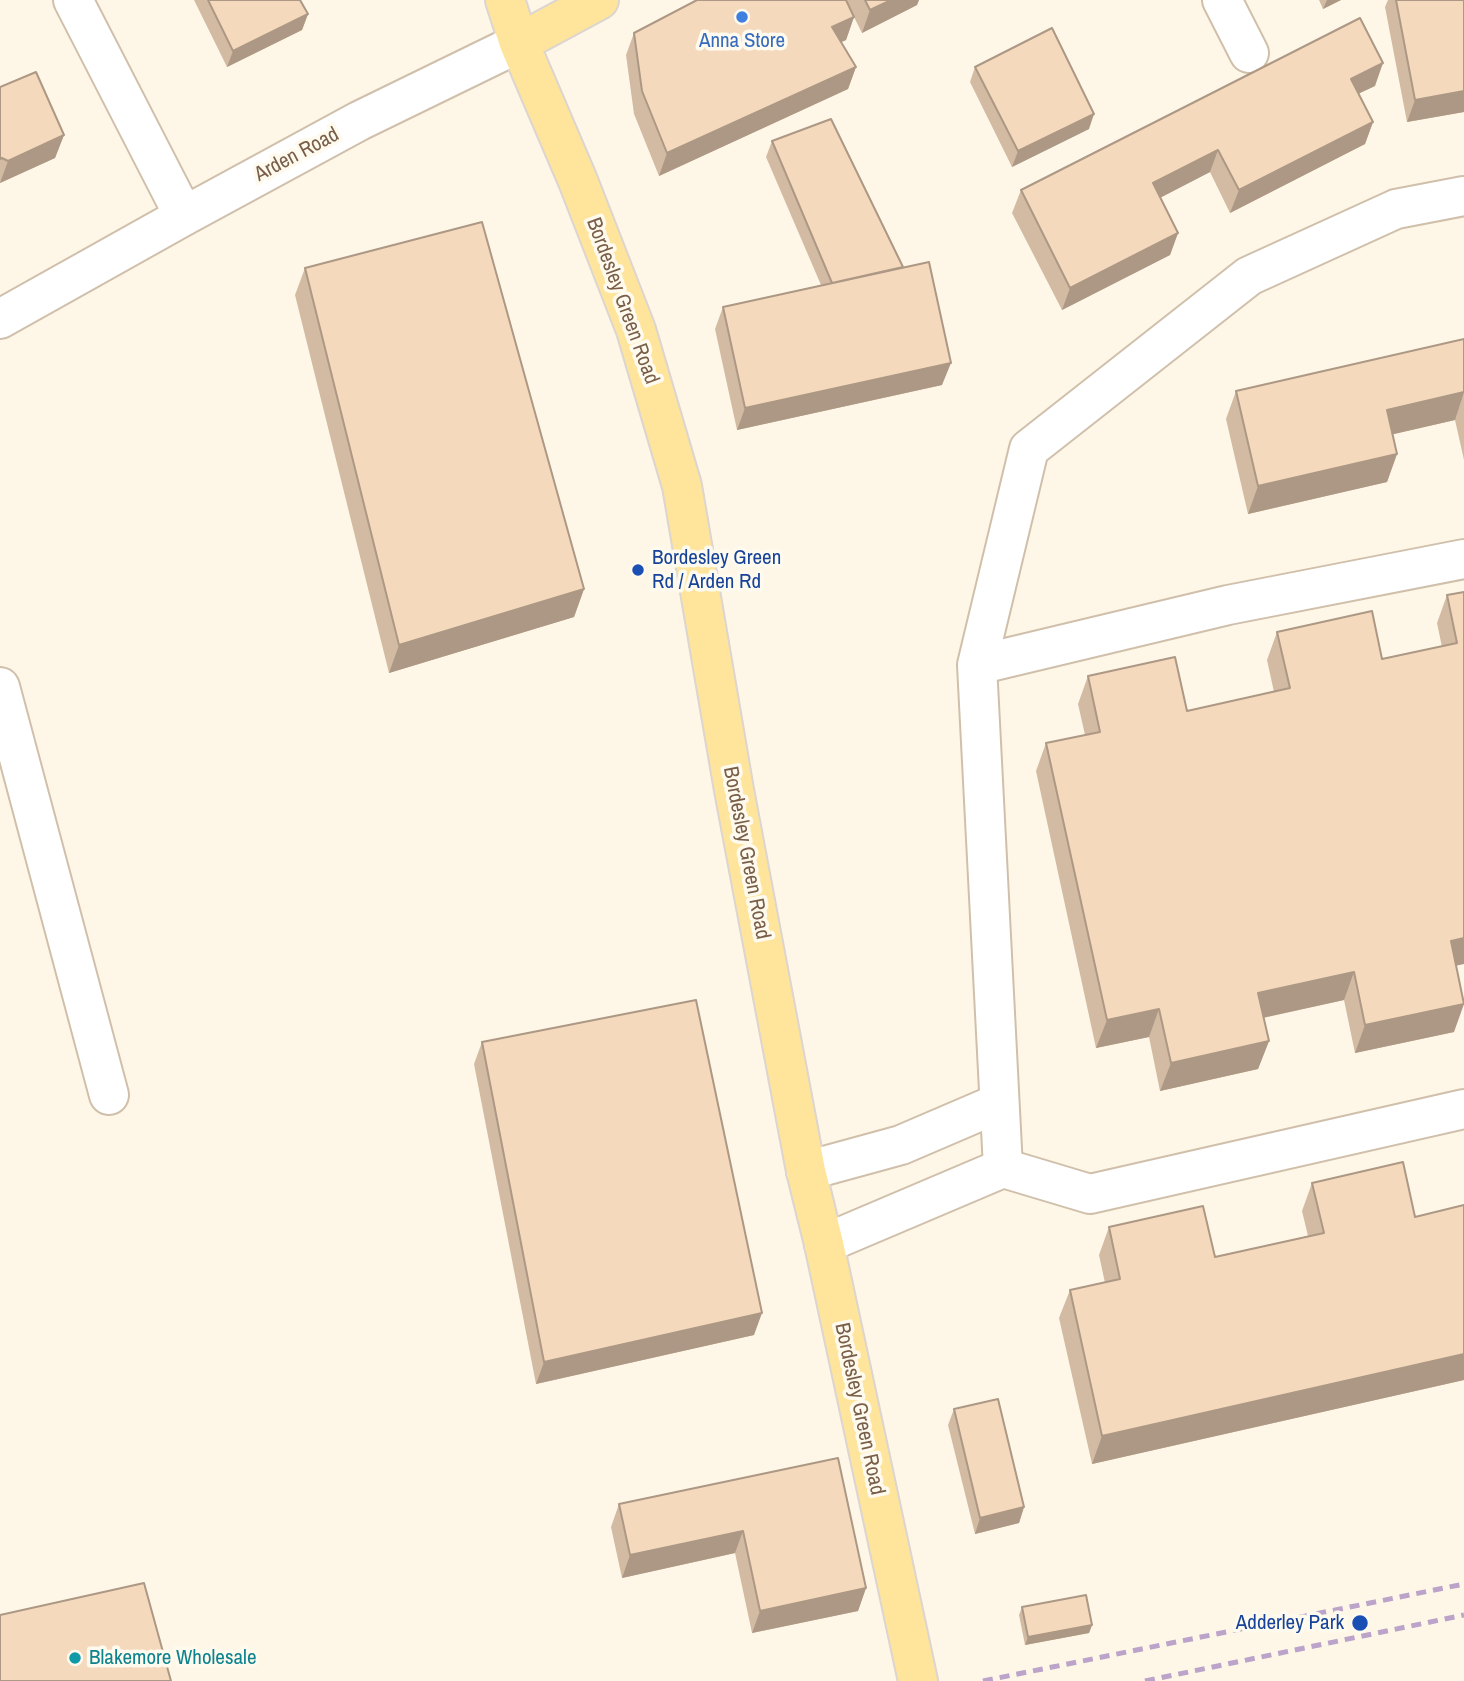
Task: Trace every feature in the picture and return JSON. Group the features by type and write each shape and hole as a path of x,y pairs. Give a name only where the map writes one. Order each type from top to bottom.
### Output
{"main road":[{"path":"480,0 519,43"},
{"path":"505,0 519,43"},
{"name":"Arden Road","path":"519,43 599,0"},
{"name":"Bordesley Green Road","path":"519,43 578,181 636,330 682,486 734,790 806,1171 918,1681"}],"street":[{"path":"73,0 184,216"},
{"path":"1222,0 1249,53"},
{"name":"Arden Road","path":"0,319 359,121 519,43"},
{"path":"1003,1168 977,665 1030,449 1250,276 1396,209 1464,196"},
{"path":"977,665 1228,606 1464,559"},
{"path":"0,687 109,1095"},
{"path":"806,1171 901,1145 999,1103"},
{"path":"824,1244 1003,1168 1090,1194 1464,1109"}],"building":[{"path":"208,0 300,0 308,14 233,51"},
{"path":"697,0 846,0 854,17 832,27 856,67 667,153 642,91 634,33"},
{"path":"865,0 891,0 870,10"},
{"path":"1396,0 1464,0 1464,91 1415,100"},
{"path":"1360,18 1383,63 1351,79 1373,122 1239,190 1218,150 1153,183 1178,233 1070,288 1021,190"},
{"path":"1052,28 1094,114 1018,151 975,67"},
{"path":"36,72 64,135 8,161 0,159 0,87"},
{"path":"831,119 903,267 832,283 772,141"},
{"path":"482,222 584,589 399,645 305,268"},
{"path":"929,262 951,363 745,408 723,307"},
{"path":"1464,339 1464,392 1387,410 1397,454 1258,486 1236,391"},
{"path":"1464,592 1464,938 1451,941 1464,1004 1365,1025 1354,972 1258,993 1269,1041 1171,1063 1159,1009 1107,1020 1046,743 1100,732 1088,676 1175,657 1187,711 1290,688 1277,632 1372,611 1382,659 1457,643 1447,595"},
{"path":"696,1000 762,1313 544,1362 482,1042"},
{"path":"1403,1162 1415,1217 1464,1205 1464,1354 1102,1436 1070,1290 1120,1279 1109,1227 1203,1206 1215,1257 1324,1233 1312,1183"},
{"path":"998,1399 1024,1507 980,1518 954,1409"},
{"path":"838,1458 866,1588 760,1611 743,1531 630,1555 619,1504"},
{"name":"Blakemore Wholesale","path":"144,1583 171,1681 0,1681 0,1615"},
{"path":"1086,1595 1092,1625 1028,1637 1022,1607"}],"railway":[{"path":"983,1681 1464,1584"},
{"path":"1145,1681 1464,1615"}],"place":[{"name":"Anna Store","path":"742,17"},
{"name":"Bordesley Green Rd / Arden Rd","path":"638,570"},
{"name":"Adderley Park","path":"1360,1623"},
{"name":"Blakemore Wholesale","path":"75,1658"}]}
